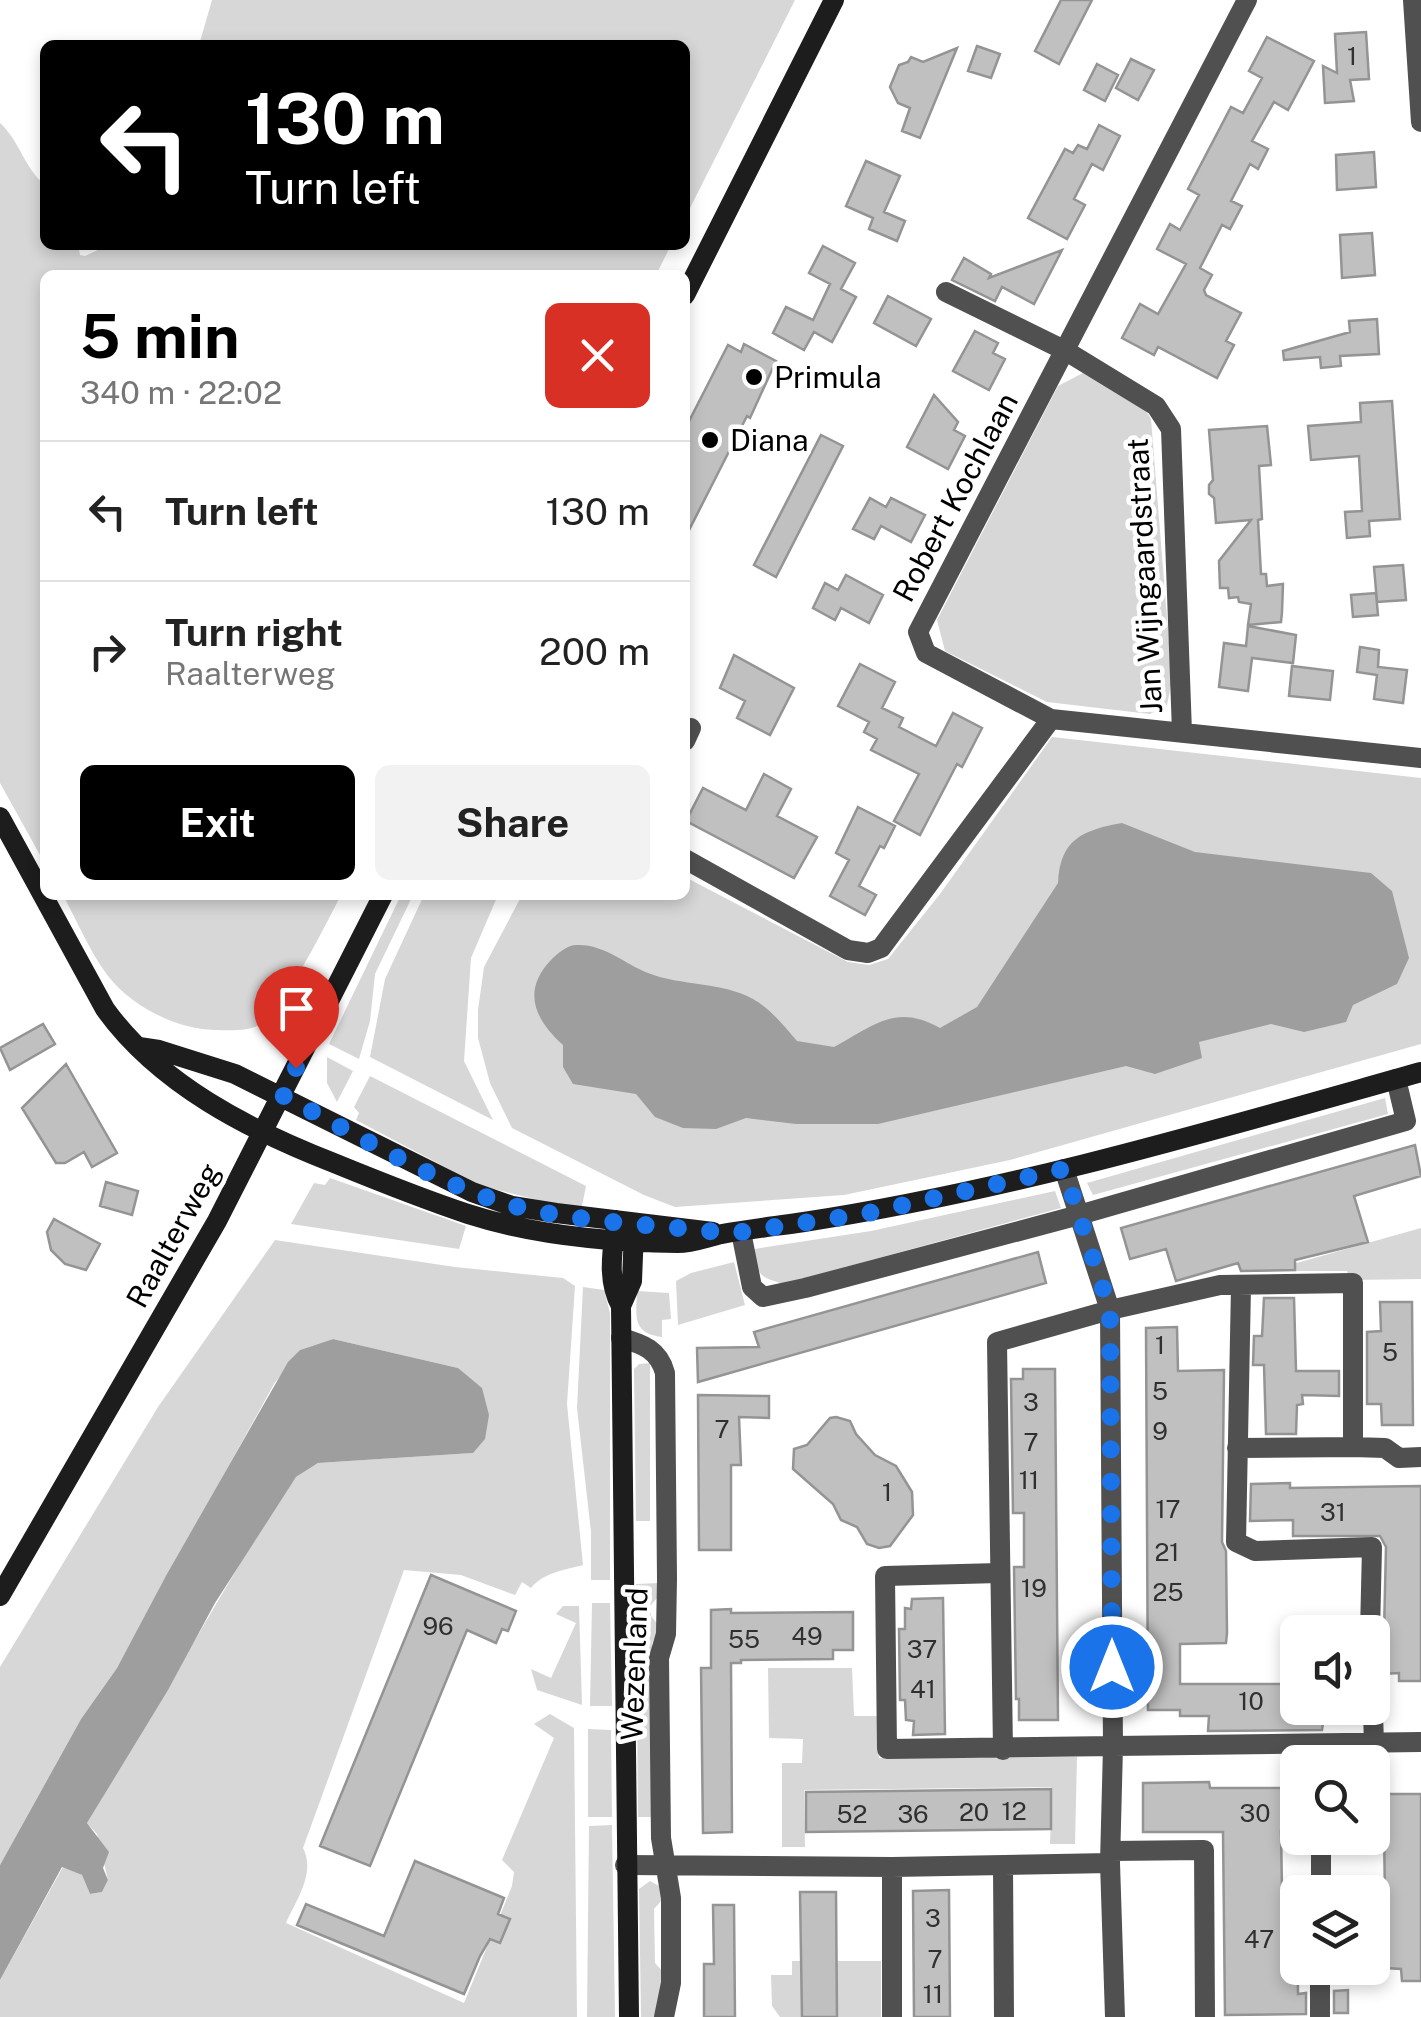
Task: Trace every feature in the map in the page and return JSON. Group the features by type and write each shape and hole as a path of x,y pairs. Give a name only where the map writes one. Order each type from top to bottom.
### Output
{"street":[{"path":"690,285 834,0"},
{"name":"Robert Kochlaan","path":"1051,719 926,653 918,632 1247,0"},
{"path":"1413,0 1421,122"},
{"path":"946,292 1066,351"},
{"name":"Jan Wijngaardstraat","path":"1066,351 1156,406 1172,429 1182,732"},
{"path":"690,861 848,950 868,953 880,948 1051,719 1421,758"},
{"path":"3,831 40,895"},
{"path":"43,900 120,1029 159,1067 203,1098 316,1156 471,1215 522,1227 733,1233 864,1214 1064,1169 1421,1072"},
{"name":"Raalterweg","path":"0,1596 209,1236 380,900"},
{"path":"139,1047 235,1074 472,1192 512,1206 625,1230"},
{"path":"733,1233 752,1287 763,1296 1079,1215 1406,1121 1396,1079"},
{"path":"1064,1169 1110,1310 1115,2017"},
{"name":"Wezenland","path":"625,1230 632,1281 621,1306 629,2017"},
{"path":"1003,1750 996,1342 1220,1285 1353,1283 1353,1448"},
{"path":"1240,1286 1236,1542 1255,1551 1372,1546 1370,1615"},
{"name":"Wezenland","path":"621,1338 647,1346 662,1358 665,1374 666,1634 659,1658 661,1838 670,1898 671,1983 664,2017"},
{"path":"1237,1448 1385,1448 1399,1458 1421,1457"},
{"path":"999,1573 885,1576 887,1749 1421,1742"},
{"path":"1373,1725 1374,1743"},
{"path":"626,1865 1003,1866 1204,1850 1205,2017"},
{"path":"1003,1866 1004,2017"},
{"path":"892,1867 892,2017"},
{"path":"1320,1985 1320,2017"}],"shaded area":[{"path":"212,0 795,0 690,208 690,40 200,40"},
{"path":"0,123 40,180 40,250 79,250 85,256 98,250 668,250 658,270 40,270 40,855 0,783"},
{"path":"1083,373 1139,404 1151,419 1172,680 1167,705 1150,714 1047,702 945,651 937,620 1058,386"},
{"path":"1052,737 1421,778 1421,1044 1010,1160 844,1195 675,1207 512,1128 490,1083 478,1038 484,967 519,900 690,900 690,880 848,962 869,965 888,959 940,894"},
{"path":"1122,823 1195,852 1371,873 1392,891 1409,958 1397,984 1353,1005 1346,1022 1304,1032 1271,1024 1199,1042 1202,1058 1155,1074 1126,1066 878,1124 796,1124 746,1118 716,1129 683,1128 655,1117 636,1094 573,1084 563,1067 563,1045 545,1025 535,1004 534,993 542,971 560,952 577,945 605,951 661,977 753,999 797,1041 834,1047 873,1025 897,1017 910,1017 940,1028 977,1007 1058,883 1063,856 1076,839"},
{"path":"66,900 338,900 280,1002 259,1025 243,1030 199,1029 155,1014 118,987 90,947"},
{"path":"399,900 411,900 375,974 370,1021 359,1059 329,1044"},
{"path":"422,900 496,900 471,958 464,1061 493,1120 370,1057 385,979"},
{"path":"327,1057 353,1071 337,1102 327,1083"},
{"path":"370,1076 586,1186 581,1211 479,1185 356,1120 359,1113 354,1107"},
{"path":"1385,1098 1388,1114 1093,1195 1087,1183"},
{"path":"330,1178 466,1226 459,1249 291,1224 314,1183 325,1185"},
{"path":"1055,1191 1061,1208 784,1284 758,1270 754,1249 871,1231"},
{"path":"1421,1228 1421,1279 1350,1280 1347,1271 1268,1271"},
{"path":"275,1240 455,1267 563,1278 575,1286 567,1404 583,1565 548,1575 531,1588 522,1582 515,1595 461,1575 404,1570 303,1848 306,1877 286,1923 464,2003 512,1886 514,1872 502,1860 554,1738 534,1724 550,1714 574,1728 577,2017 0,2017 0,1980 63,1867 82,1875 90,1894 102,1892 108,1880 97,1834 87,1823 274,1506 296,1477 318,1463 473,1453 458,1368 333,1339 300,1350 274,1384 117,1668 81,1719 0,1865 0,1667 158,1407"},
{"path":"734,1262 745,1305 678,1325 676,1281"},
{"path":"583,1287 604,1290 610,1313 610,1580 591,1580 591,1532 577,1408"},
{"path":"637,1291 669,1293 671,1319 662,1320 662,1337 641,1328"},
{"path":"333,1339 458,1368 482,1388 489,1415 485,1439 473,1453 318,1463 296,1477 215,1603 168,1690 87,1823 109,1852 103,1868 108,1880 102,1892 90,1894 82,1875 62,1867 0,1980 0,1865 81,1719 117,1668 288,1362 300,1350"},
{"path":"650,1363 650,1521 636,1521 634,1369"},
{"path":"659,1583 659,1596 650,1606 651,1616 660,1627 652,1643 654,1817 638,1817 636,1584"},
{"path":"592,1603 610,1603 612,1706 590,1706"},
{"path":"563,1606 579,1606 582,1705 537,1690 531,1669 551,1678 576,1623 556,1614"},
{"path":"768,1668 852,1668 854,1716 877,1716 879,1758 1077,1757 1075,1844 1050,1844 1052,1787 804,1790 805,1847 782,1847 782,1763 802,1763 803,1739 769,1738"},
{"path":"588,1729 611,1730 612,1817 588,1817"},
{"path":"612,1825 615,2017 587,2017 589,1826"},
{"path":"650,1881 661,1887 663,1899 654,1909 655,1963 663,1978 657,2017 641,2017 639,1889"},
{"path":"792,1961 881,1961 881,2017 780,2017 772,2006 771,1975 792,1975"}],"building":[{"path":"1061,0 1092,0 1059,64 1035,51"},
{"path":"1366,32 1369,79 1350,80 1354,101 1325,103 1323,66 1337,73 1335,34"},
{"path":"1267,37 1314,61 1288,110 1274,102 1252,141 1268,149 1258,169 1250,164 1231,201 1242,206 1230,229 1222,225 1200,268 1212,275 1204,290 1206,295 1241,313 1226,341 1234,345 1217,378 1158,347 1154,355 1122,338 1140,304 1158,314 1186,264 1157,249 1170,224 1180,230 1199,195 1188,189 1231,107 1243,113 1262,78 1249,71"},
{"path":"977,46 1000,54 991,78 968,71"},
{"path":"957,48 920,138 902,131 910,108 898,103 890,87 899,65 911,57 923,62"},
{"path":"1131,59 1154,70 1138,100 1116,88"},
{"path":"1097,64 1118,75 1105,101 1084,90"},
{"path":"1099,125 1120,136 1103,170 1092,164 1074,199 1085,205 1067,239 1028,218 1065,149 1073,153 1078,145 1087,149"},
{"path":"1374,152 1376,187 1337,190 1336,155"},
{"path":"866,161 900,176 884,212 905,221 897,241 869,229 873,218 846,206"},
{"path":"1372,233 1375,275 1342,278 1340,235"},
{"path":"823,246 855,263 841,289 856,297 832,342 814,332 804,350 773,333 786,307 813,320 830,284 809,273"},
{"path":"1062,250 1034,304 1002,287 995,301 952,280 964,258 991,274 989,278"},
{"path":"888,296 931,319 916,346 874,323"},
{"path":"1377,319 1379,354 1340,356 1341,366 1321,368 1320,357 1284,360 1283,351 1350,332 1349,321"},
{"path":"975,331 998,343 993,353 1005,359 989,390 953,371"},
{"path":"744,344 776,361 690,528 690,419 728,345 741,352"},
{"path":"934,395 958,422 954,430 965,436 948,469 907,447"},
{"path":"1392,401 1400,519 1369,521 1370,536 1347,538 1345,512 1362,511 1359,456 1311,460 1308,426 1361,422 1360,403"},
{"path":"1267,426 1271,465 1259,466 1261,574 1266,574 1267,586 1283,584 1282,612 1281,622 1248,625 1251,604 1239,602 1238,597 1229,598 1228,588 1220,588 1219,561 1251,520 1216,523 1214,498 1209,494 1213,480 1209,430"},
{"path":"821,435 843,446 776,577 754,565"},
{"path":"870,498 886,507 891,498 925,515 911,542 881,526 874,539 853,529"},
{"path":"1403,565 1406,600 1377,602 1374,567"},
{"path":"846,575 883,595 869,623 841,608 835,620 813,608 825,583 838,590"},
{"path":"1376,593 1378,615 1353,617 1351,595"},
{"path":"1248,626 1296,635 1293,663 1252,658 1248,691 1219,687 1224,643 1246,646"},
{"path":"1360,647 1379,650 1378,667 1407,670 1403,703 1374,699 1377,675 1357,672"},
{"path":"734,655 794,688 770,735 737,718 745,701 720,688"},
{"path":"860,664 895,682 882,708 903,718 899,727 936,746 953,713 982,728 962,767 957,764 920,835 894,821 919,774 871,750 877,739 864,732 869,722 838,706"},
{"path":"1292,666 1333,671 1330,700 1289,696"},
{"path":"764,774 791,789 777,816 817,837 794,878 690,823 690,813 703,788 746,810"},
{"path":"858,807 895,826 859,886 876,895 865,915 830,896 849,860 836,853"},
{"path":"43,1024 55,1044 10,1070 0,1048"},
{"path":"66,1064 117,1153 92,1167 84,1152 65,1163 56,1163 22,1108"},
{"path":"1415,1145 1421,1176 1354,1196 1368,1242 1295,1260 1295,1270 1241,1271 1238,1263 1176,1281 1166,1249 1130,1259 1121,1228"},
{"path":"106,1182 138,1191 132,1215 100,1206"},
{"path":"54,1219 100,1244 86,1270 65,1264 51,1250 47,1232"},
{"path":"1038,1252 1046,1283 698,1382 697,1348 759,1347 754,1332"},
{"path":"1264,1298 1294,1298 1296,1371 1339,1371 1339,1396 1302,1395 1303,1404 1297,1405 1296,1434 1266,1434 1264,1365 1253,1365 1254,1336 1262,1336"},
{"path":"1380,1302 1412,1302 1413,1425 1382,1425 1381,1404 1367,1404 1367,1332 1381,1331"},
{"path":"1177,1327 1178,1371 1224,1370 1222,1542 1226,1551 1226,1643 1180,1644 1180,1684 1280,1684 1280,1725 1323,1725 1322,1730 1208,1731 1209,1716 1180,1716 1180,1710 1148,1710 1146,1328"},
{"path":"1023,1369 1055,1369 1058,1720 1019,1720 1016,1699 1014,1567 1024,1567 1024,1513 1013,1513 1011,1379 1023,1379"},
{"path":"698,1395 769,1396 769,1418 739,1417 741,1465 731,1465 731,1550 699,1550"},
{"path":"830,1418 850,1421 875,1455 896,1466 912,1492 913,1515 890,1546 867,1544 857,1527 841,1520 833,1504 793,1469 794,1449 807,1445"},
{"path":"1290,1483 1290,1488 1421,1486 1421,1681 1399,1681 1399,1673 1390,1674 1390,1615 1384,1615 1386,1547 1380,1536 1293,1536 1293,1520 1250,1521 1251,1484"},
{"path":"431,1575 516,1611 508,1631 502,1629 496,1643 467,1630 370,1866 320,1846"},
{"path":"943,1598 945,1734 913,1735 914,1721 906,1720 905,1700 900,1700 899,1629 905,1629 905,1608 911,1609 912,1599"},
{"path":"731,1609 731,1613 853,1612 853,1650 833,1650 833,1659 731,1663 732,1832 703,1833 701,1668 711,1668 711,1610"},
{"path":"1209,1782 1210,1788 1280,1788 1280,1985 1298,1985 1298,1994 1306,1993 1306,2014 1225,2015 1223,1832 1143,1832 1143,1783"},
{"path":"1051,1789 1051,1829 806,1832 806,1792"},
{"path":"1390,1794 1421,1794 1421,1981 1402,1981 1401,1969 1390,1968 1390,1875 1385,1875 1384,1855 1390,1855"},
{"path":"415,1861 504,1898 498,1914 510,1919 500,1943 490,1939 464,1994 297,1925 306,1904 384,1936"},
{"path":"949,1890 950,2017 914,2017 913,1891"},
{"path":"800,1892 836,1892 837,2017 802,2017"},
{"path":"713,1905 734,1905 735,2017 704,2017 704,1964 714,1964"},
{"path":"1348,1990 1348,2013 1334,2013 1334,1991"}],"place":[{"name":"Primula","path":"754,377"},
{"name":"Diana","path":"710,440"}],"route":[{"path":"296,1068 282,1095 472,1192 512,1206 556,1214 741,1232 864,1214 1064,1169 1110,1310 1112,1667"}]}
